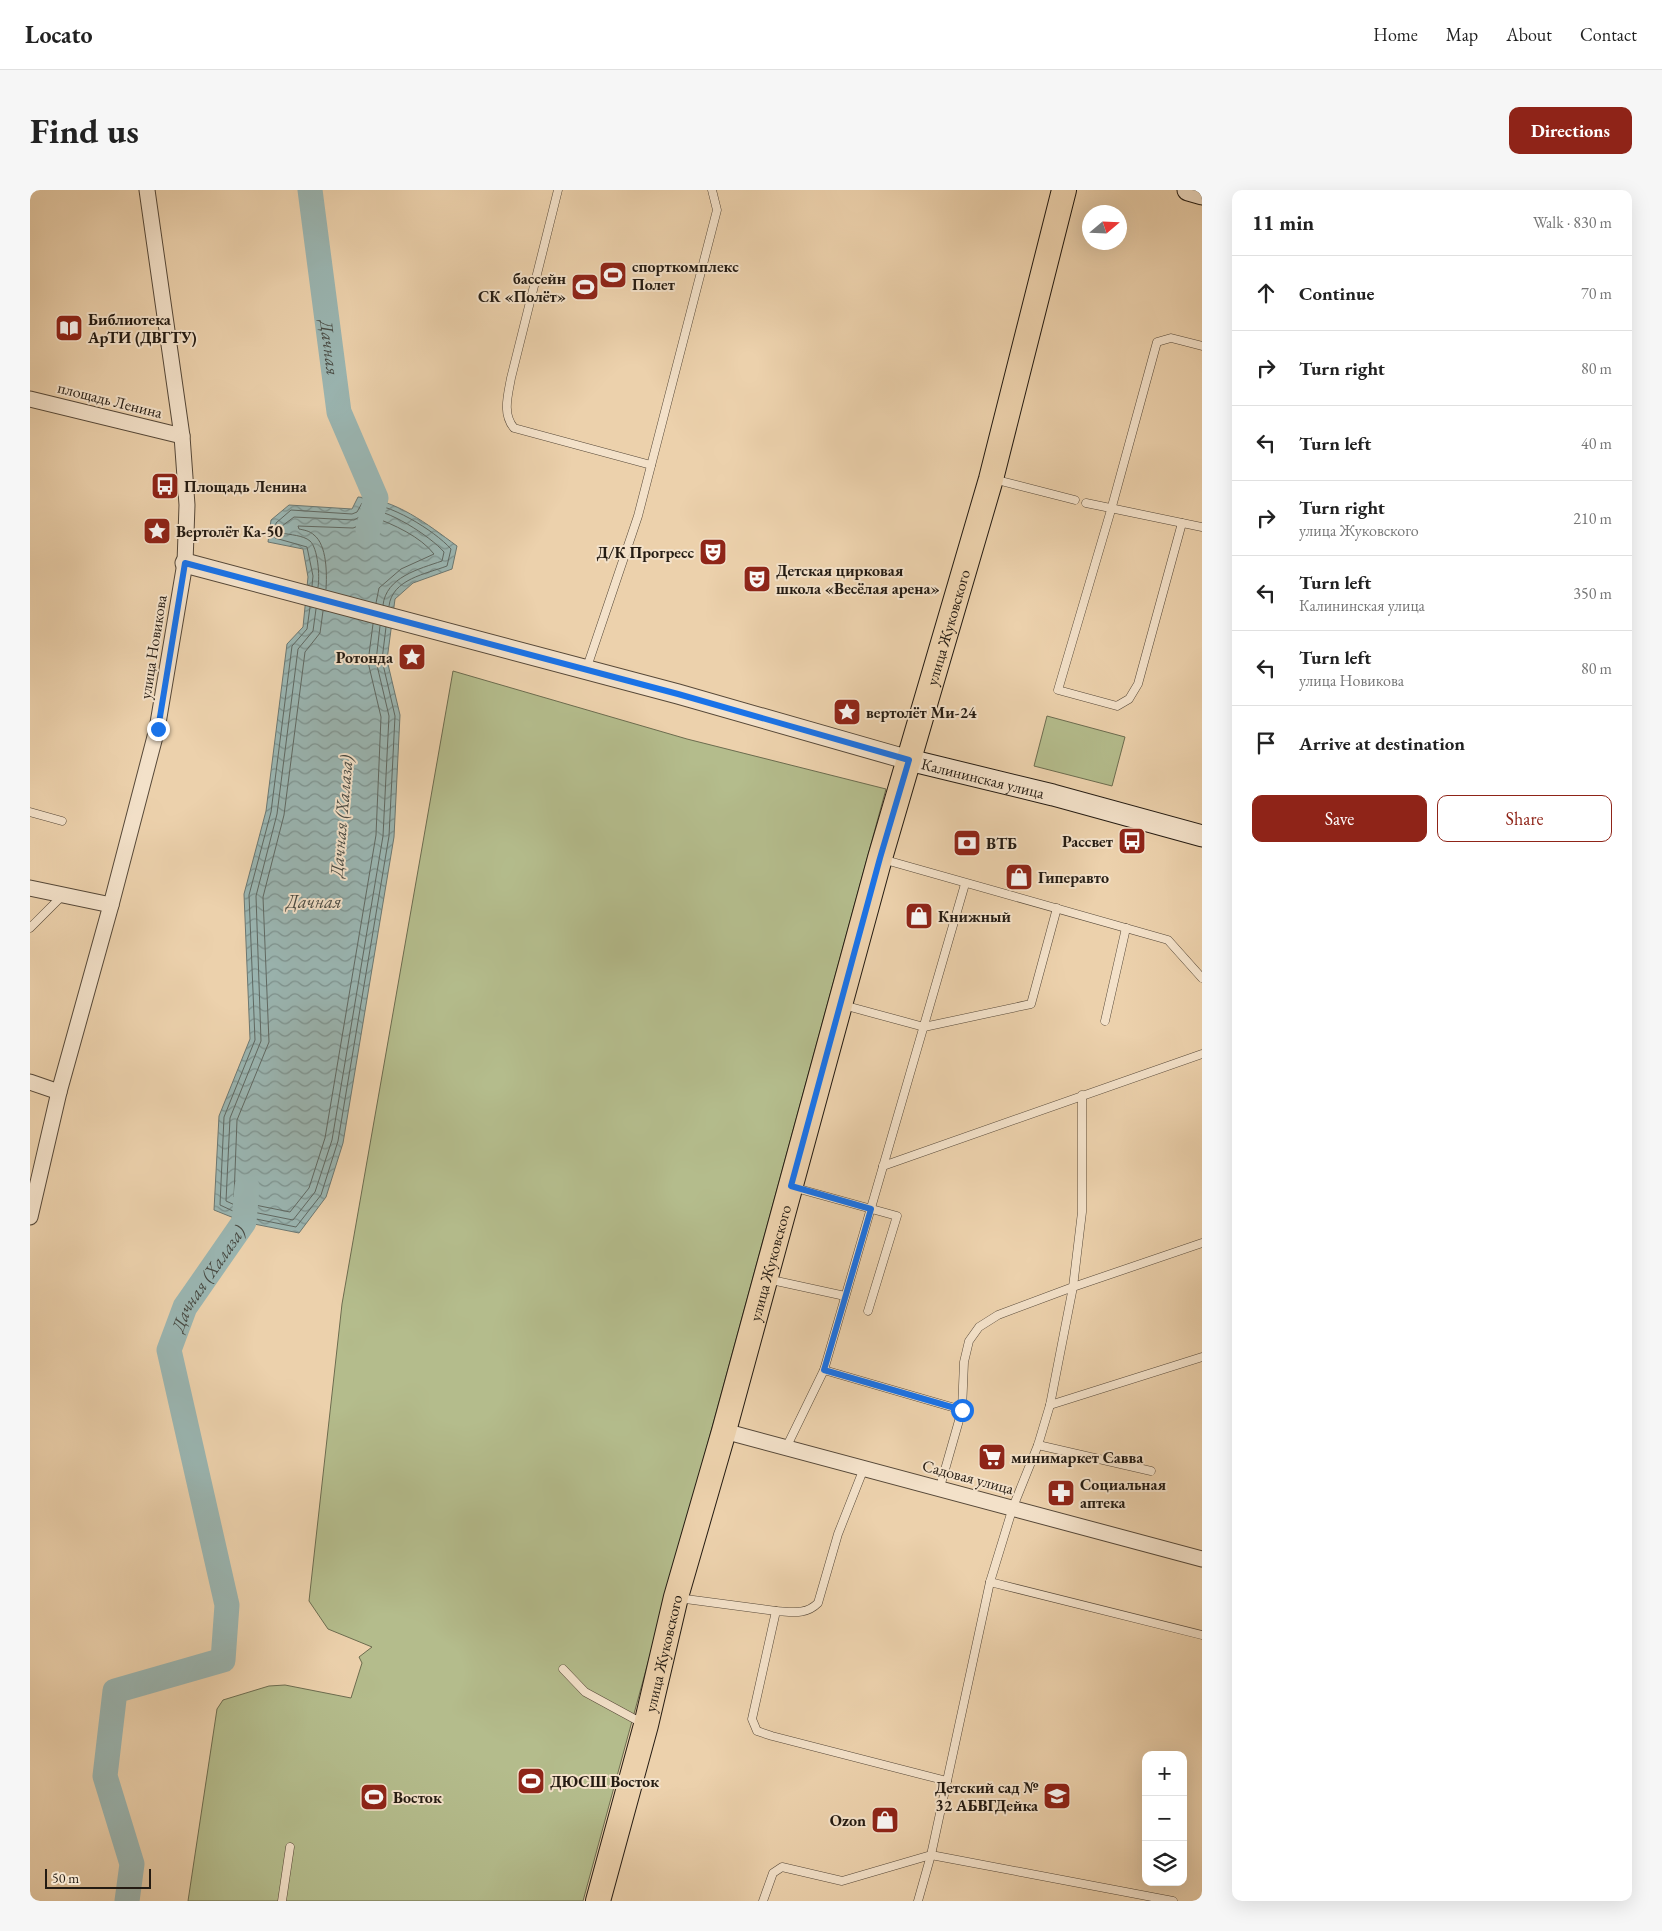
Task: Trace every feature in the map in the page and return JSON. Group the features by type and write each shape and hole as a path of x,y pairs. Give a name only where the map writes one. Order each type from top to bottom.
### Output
{"main road":[{"name":"улица Жуковского","path":"598,1901 646,1726 676,1597 724,1431 880,858 991,479 1064,190"},
{"path":"1188,190 1202,194"},
{"name":"Калининская улица","path":"909,760 1053,794 1202,836"}],"street":[{"name":"улица Новикова","path":"30,1217 59,1092 112,905 158,729 185,563 187,505 182,436 147,190"},
{"name":"площадь Ленина","path":"30,398 182,436"},
{"name":"Калининская улица","path":"185,563 396,618 909,760"},
{"path":"30,888 112,905"},
{"path":"30,1082 59,1092"},
{"name":"Садовая улица","path":"724,1431 940,1487 1202,1559"}],"lane":[{"path":"558,190 507,401 509,423 514,428 651,465"},
{"path":"586,670 638,516 717,210 712,190"},
{"path":"1182,523 1138,684 1129,699 1117,706 1058,690 1111,510 1157,342 1171,338 1202,346"},
{"path":"991,479 1075,500"},
{"path":"1086,503 1111,510 1202,527"},
{"path":"30,812 62,821"},
{"path":"880,858 965,884 1168,940 1202,978"},
{"path":"786,1448 824,1370 965,884"},
{"path":"30,928 63,895"},
{"path":"841,1004 924,1027 1031,1004 1056,908"},
{"path":"1105,1021 1126,928"},
{"path":"883,1166 1202,1054"},
{"path":"918,1901 948,1781 990,1582 1013,1508 1038,1445 1050,1405 1073,1287 1082,1212 1082,1095"},
{"path":"791,1186 897,1216 868,1310"},
{"path":"940,1487 962,1410 964,1362 969,1341 979,1327 998,1316 1073,1287 1202,1243"},
{"path":"765,1278 845,1296"},
{"path":"1050,1405 1202,1357"},
{"path":"824,1370 962,1410"},
{"path":"1038,1445 1150,1471"},
{"path":"676,1597 776,1611 801,1613 811,1610 818,1603 838,1534 864,1468"},
{"path":"990,1582 1202,1635"},
{"path":"776,1611 752,1719 757,1731 948,1781"},
{"path":"564,1669 585,1692 646,1726"},
{"path":"282,1901 290,1847"},
{"path":"763,1901 773,1872 782,1867 842,1881 931,1855 1173,1901"}],"green space":[{"path":"453,671 687,739 886,789 583,1901 188,1901 217,1709 223,1700 269,1686 285,1685 351,1698 362,1663 359,1657 372,1647 328,1629 309,1601 342,1304"},
{"path":"1047,716 1125,737 1112,786 1034,766"}],"water":[{"name":"Дачная","path":"358,497 385,502 411,514 457,546 452,569 413,583 395,599 387,660 400,715 394,837 343,1143 326,1197 299,1233 244,1222 214,1210 219,1116 250,1039 244,894 266,811 287,644 303,627 308,577 303,549 268,542 271,520 289,505 352,509"}],"waterway":[{"name":"Дачная","path":"310,190 339,412 376,498 368,530"},
{"name":"Дачная (Халаза)","path":"127,1901 132,1864 105,1776 115,1691 223,1660 227,1605 169,1350 185,1307 244,1222 247,1187"}],"place":[{"name":"спорткомплекс Полет","path":"613,275"},
{"name":"бассейн СК «Полёт»","path":"585,287"},
{"name":"Библиотека АрТИ (ДВГТУ)","path":"69,328"},
{"name":"Площадь Ленина","path":"165,486"},
{"name":"Вертолёт Ка-50","path":"157,531"},
{"name":"Д/К Прогресс","path":"713,552"},
{"name":"Детская цирковая школа «Весёлая арена»","path":"757,579"},
{"name":"Ротонда","path":"412,657"},
{"name":"вертолёт Ми-24","path":"847,712"},
{"name":"Рассвет","path":"1132,841"},
{"name":"ВТБ","path":"967,843"},
{"name":"Гиперавто","path":"1019,877"},
{"name":"Книжный","path":"919,916"},
{"name":"минимаркет Савва","path":"992,1457"},
{"name":"Социальная аптека","path":"1061,1493"},
{"name":"ДЮСШ Восток","path":"531,1781"},
{"name":"Детский сад № 32 АБВГДейка","path":"1057,1796"},
{"name":"Восток","path":"374,1797"},
{"name":"Ozon","path":"885,1820"}],"route":[{"path":"158,729 185,563 678,694 909,760 880,858 791,1186 871,1209 824,1370 962,1410"}]}
